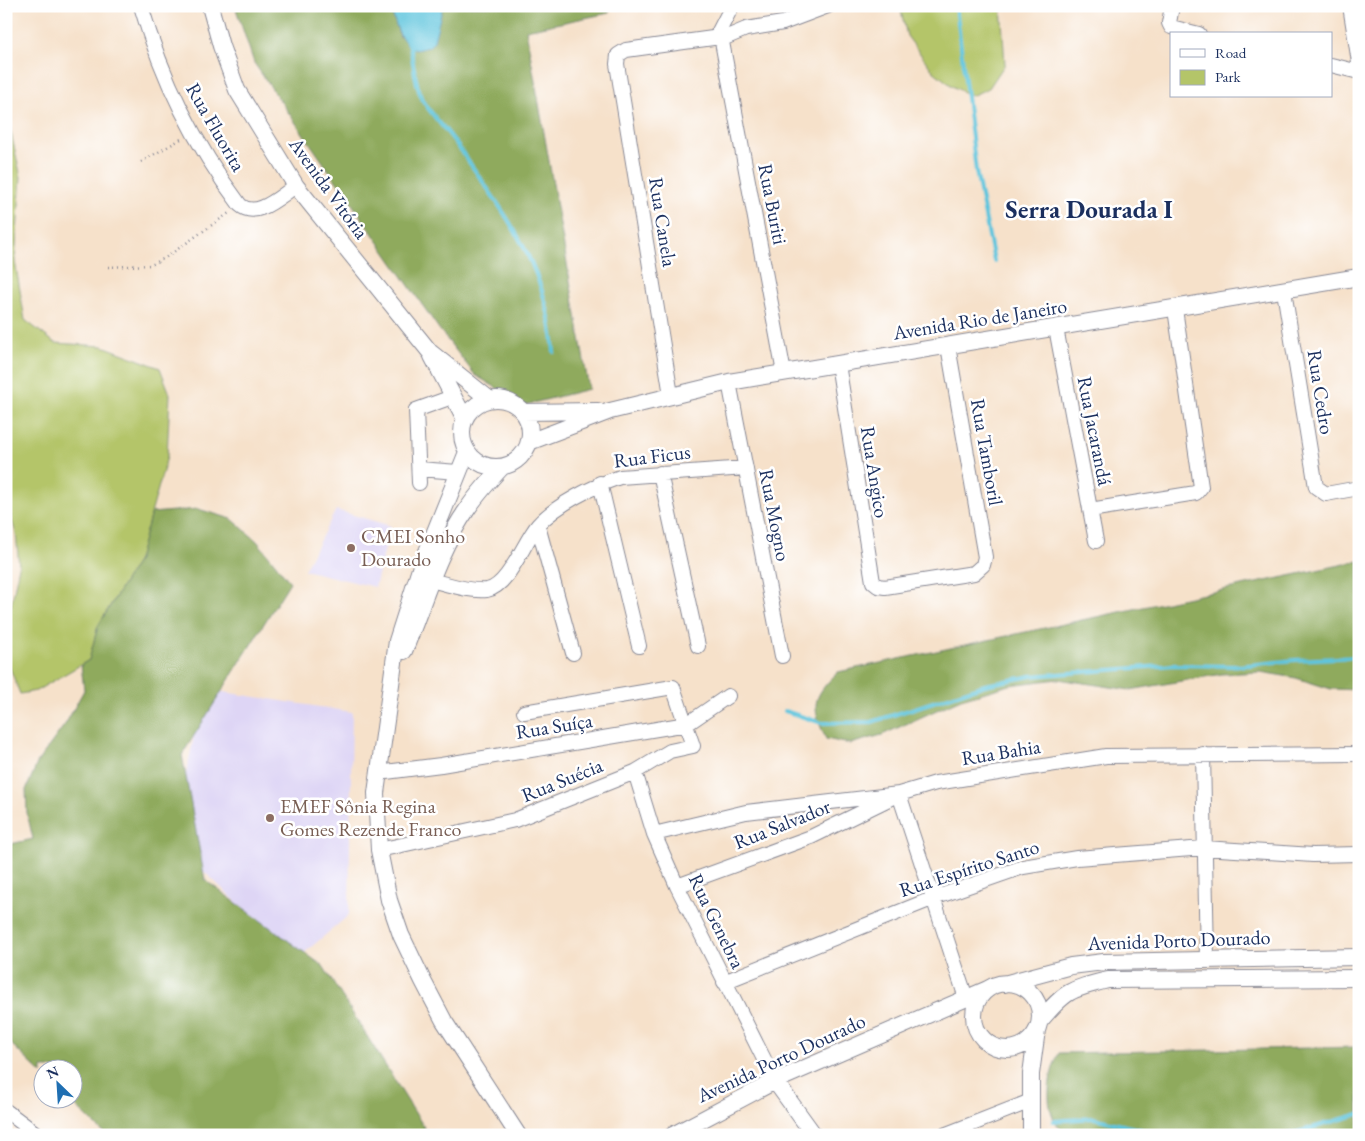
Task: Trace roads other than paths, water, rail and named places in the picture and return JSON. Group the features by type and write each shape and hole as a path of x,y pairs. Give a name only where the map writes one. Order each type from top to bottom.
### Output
{"street":[{"name":"Rua Fluorita","path":"141,6 166,79 192,133 240,205 245,209 255,210 296,186"},
{"name":"Avenida Vitória","path":"210,6 221,46 237,90 296,186 430,352 489,399"},
{"path":"719,40 732,6"},
{"path":"719,40 746,29 783,23 828,6"},
{"path":"1172,6 1169,23 1171,27 1191,32"},
{"path":"1350,6 1359,62"},
{"name":"Rua Canela","path":"671,395 617,64 618,54 626,50 719,40"},
{"name":"Rua Buriti","path":"719,40 784,373"},
{"path":"1332,65 1359,72"},
{"name":"Avenida Rio de Janeiro","path":"529,442 610,410 729,382 1359,277"},
{"name":"Rua Cedro","path":"1284,291 1316,488 1326,494 1359,488"},
{"path":"1090,510 1196,493 1201,487 1175,308"},
{"name":"Rua Jacarandá","path":"1056,328 1096,541"},
{"name":"Rua Tamboril","path":"876,584 885,587 974,573 983,565 984,552 948,346"},
{"name":"Avenida Vitória","path":"430,352 465,419"},
{"name":"Rua Angico","path":"838,364 870,574 876,584"},
{"name":"Rua Mogno","path":"729,382 782,656"},
{"path":"452,397 416,410 419,476 458,472"},
{"path":"393,677 430,580 450,539 468,508 502,467 519,458 529,442 530,426 524,412 508,401 489,399 475,406 465,419 461,436 467,452 482,465 502,467"},
{"name":"Avenida Rio de Janeiro","path":"524,412 610,410"},
{"path":"467,452 405,613 397,641 376,793 379,850 388,900 401,935 423,981 444,1021 518,1135"},
{"name":"Rua Ficus","path":"430,580 480,590 493,588 503,580 538,526 566,504 600,483 620,477 746,468"},
{"path":"660,473 698,646"},
{"path":"600,483 639,646"},
{"path":"538,526 572,653"},
{"name":"Rua Suécia","path":"379,850 515,820 635,772 670,752 693,746 673,686 524,712"},
{"name":"Rua Suíça","path":"378,773 441,765 687,724 728,696"},
{"path":"1203,754 1207,959"},
{"name":"Rua Bahia","path":"654,834 746,812 899,794 936,783 1106,756 1359,754"},
{"name":"Rua Genebra","path":"635,772 654,834 677,886 775,1081"},
{"path":"899,794 966,998"},
{"name":"Rua Salvador","path":"677,886 811,837 899,794"},
{"name":"Rua Espírito Santo","path":"724,982 934,898 1023,867 1077,858 1204,848 1313,855 1359,854"},
{"name":"Avenida Porto Dourado","path":"673,1135 775,1081 966,998 997,986 1071,966 1143,960 1359,957"},
{"name":"Avenida Porto Dourado","path":"1038,1025 1060,998 1078,987 1108,980 1359,978"},
{"path":"1031,1135 1031,1074 1040,1013 1034,997 1021,986 997,986 981,996 974,1011 976,1028 986,1042 994,1046 1010,1049 1026,1043 1038,1025"},
{"path":"775,1081 814,1135"},
{"path":"944,1135 1031,1101"},
{"path":"6,1112 38,1135"}],"water":[{"path":"390,6 443,6 434,41 429,47 415,50 409,46 398,31"}],"waterway":[{"path":"956,6 976,171 994,261"},
{"path":"409,43 417,86 422,99 453,139 507,218 533,266 543,293 550,321 554,352"},
{"path":"785,711 822,723 872,722 985,685 1031,676 1174,665 1239,666 1295,660 1359,657"},
{"path":"1288,1135 1359,1114"},
{"path":"1053,1121 1094,1118 1163,1135"}],"place":[{"name":"CMEI Sonho Dourado","path":"351,548"},
{"name":"EMEF Sônia Regina Gomes Rezende Franco","path":"270,818"}],"district":[{"name":"Serra Dourada I","path":"1089,209"}]}
